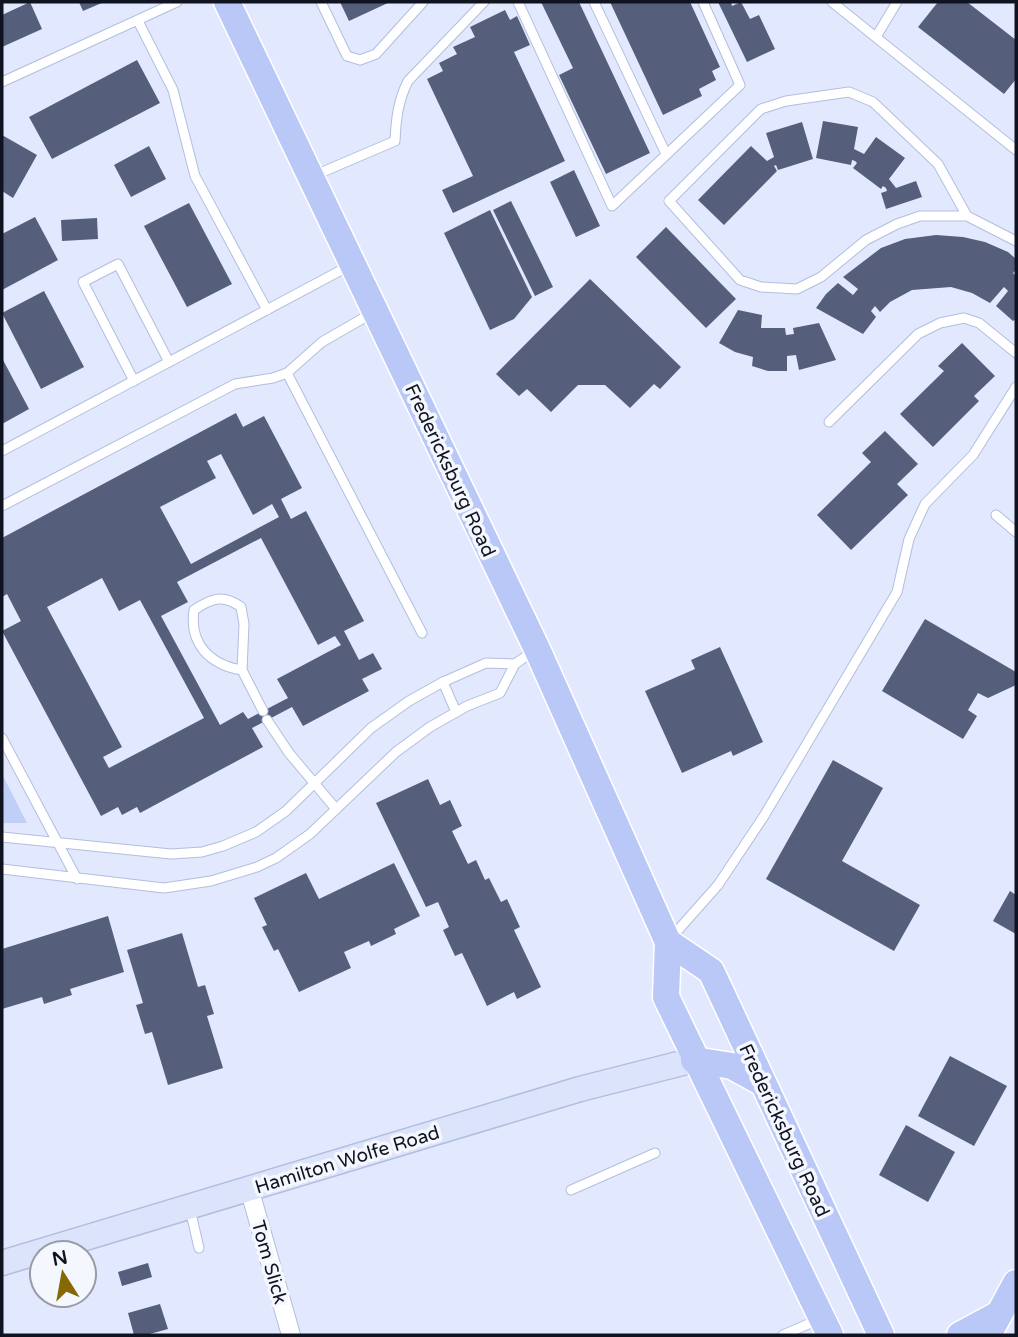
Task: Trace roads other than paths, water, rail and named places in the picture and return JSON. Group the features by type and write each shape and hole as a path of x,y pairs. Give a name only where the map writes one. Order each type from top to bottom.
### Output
{"main road":[{"name":"Fredericksburg Road","path":"227,2 537,649 668,942 666,997 694,1060 826,1327"},
{"name":"Fredericksburg Road","path":"668,942 711,971 886,1334"},
{"path":"694,1060 732,1066 763,1083"},
{"path":"960,1335 993,1324 1016,1283"}],"street":[{"name":"Hamilton Wolfe Road","path":"2,1263 580,1089 694,1060"},
{"name":"Tom Slick","path":"249,1188 291,1335"}],"lane":[{"path":"2,82 177,2"},
{"path":"321,2 347,56 360,61 376,54 423,2"},
{"path":"311,177 395,141 397,112 408,80 484,2"},
{"path":"519,2 612,206 740,85 703,2"},
{"path":"594,2 666,154"},
{"path":"831,2 1016,150"},
{"path":"876,37 897,2"},
{"path":"138,21 173,90 195,176 267,310"},
{"path":"967,216 938,164 873,102 849,92 786,101 761,108 669,201 740,280 761,288 797,289 821,276 866,240 920,216 967,216 1016,241"},
{"path":"134,381 83,282 118,264 169,362"},
{"path":"2,451 353,264"},
{"path":"2,506 235,384 287,373 323,342 376,311"},
{"path":"829,422 918,334 940,323 964,318 979,323 1016,353"},
{"path":"287,373 422,633"},
{"path":"668,942 719,885 897,592 909,539 925,503 974,455 1016,387"},
{"path":"996,515 1016,532"},
{"path":"242,670 221,666 211,659 195,634 192,622 194,610 207,601 221,597 240,607 244,624 242,670 265,716 289,753 336,809"},
{"path":"2,869 164,888 237,875 294,847 396,752 430,727 456,712 500,693 515,664 537,649"},
{"path":"2,837 171,854 202,852 223,846 256,832 286,811 372,728 409,701 486,663 515,664"},
{"path":"443,682 456,712"},
{"path":"2,738 77,879"},
{"path":"571,1190 655,1153"},
{"path":"189,1206 199,1248"},
{"path":"783,1335 826,1327"}]}
